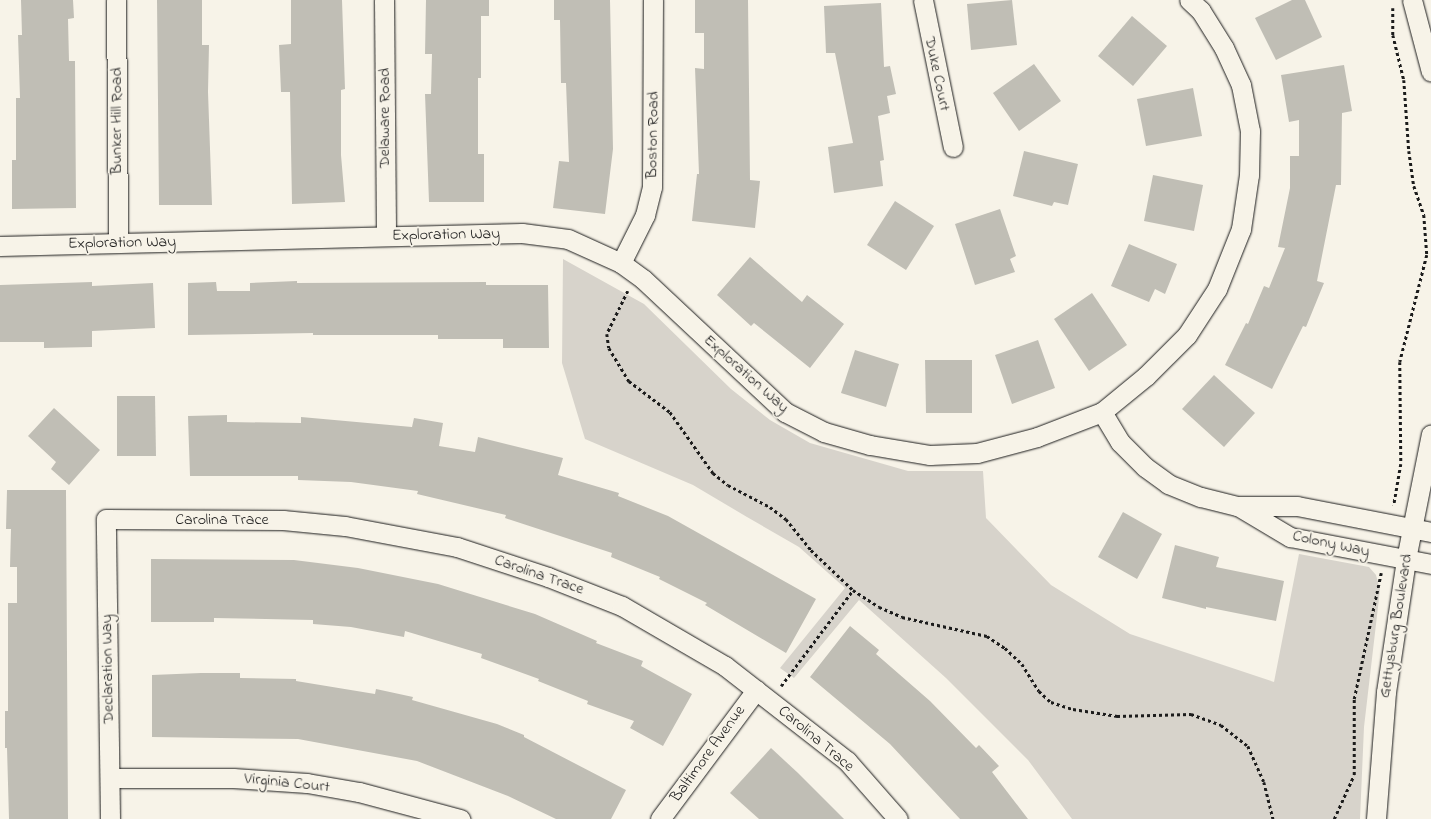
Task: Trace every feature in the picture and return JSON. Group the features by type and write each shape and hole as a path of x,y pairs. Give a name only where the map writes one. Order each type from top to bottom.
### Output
{"street":[{"name":"Bunker Hill Road","path":"116,0 118,243"},
{"name":"Delaware Road","path":"384,0 386,236"},
{"name":"Boston Road","path":"621,263 645,215 652,187 653,0"},
{"name":"Duke Court","path":"923,0 953,147"},
{"name":"Exploration Way","path":"0,246 522,233 568,239 621,263 638,275 785,412 824,432 870,445 930,455 977,453 1037,437 1102,412 1146,376 1187,335 1217,289 1241,229 1249,175 1250,130 1241,85 1224,48 1201,11 1189,0"},
{"path":"1412,0 1431,72"},
{"name":"Colony Way","path":"1102,412 1120,442 1145,467 1168,484 1201,497 1237,506 1297,506 1431,532"},
{"name":"Gettysburg Boulevard","path":"1376,819 1386,692 1406,559 1431,434"},
{"name":"Colony Way","path":"1237,506 1290,537 1431,564"},
{"name":"Carolina Trace","path":"106,519 283,520 345,526 457,547 548,577 622,606 725,666 847,761 898,819"},
{"name":"Declaration Way","path":"106,519 110,819"},
{"name":"Baltimore Avenue","path":"660,819 756,690"},
{"name":"Virginia Court","path":"110,778 233,778 307,783 358,792 460,819"}],"path":[{"path":"1390,524 1401,464 1400,362 1427,255 1424,215 1414,186 1409,151 1404,80 1393,35 1393,0"},
{"path":"638,275 620,303 607,334 609,348 617,364 629,381 670,412 713,473 728,485 770,507 786,518 811,550 853,590 880,607 902,617 987,636 1005,648 1022,664 1039,691 1052,702 1073,709 1117,716 1191,714 1221,724 1248,746 1264,782 1273,819"},
{"path":"1334,819 1354,775 1354,699 1384,555"},
{"path":"779,688 853,590"}],"shaded area":[{"path":"563,259 644,304 731,389 770,420 810,443 908,471 983,471 986,518 1051,585 1130,634 1274,682 1299,554 1369,567 1376,575 1380,590 1364,727 1360,819 1072,819 1028,760 946,678 859,600 794,678 780,668 845,588 799,547 693,485 585,439 562,363"}],"building":[{"path":"21,0 73,0 74,18 68,19 69,61 75,61 76,208 12,209 12,160 16,160 16,98 20,98 18,35 22,35"},
{"path":"157,0 202,0 202,45 209,45 208,92 212,205 159,205"},
{"path":"291,0 342,0 345,89 341,90 341,155 345,202 292,204 290,92 281,92 279,45 291,44"},
{"path":"426,0 489,0 489,16 481,16 481,78 478,78 478,154 484,154 484,202 429,202 425,94 431,94 432,54 425,54"},
{"path":"554,0 610,0 613,149 605,214 553,208 559,161 569,162 566,83 561,83 560,20 554,20"},
{"path":"695,0 748,0 750,180 760,181 755,228 692,221 697,174 699,174 695,68 704,69 704,33 695,33"},
{"path":"1012,0 1017,45 971,50 967,4"},
{"path":"1292,0 1305,0 1322,37 1276,60 1255,18"},
{"path":"881,3 884,67 890,66 896,94 887,96 890,113 878,116 884,160 880,161 883,186 834,193 828,147 853,143 835,53 826,53 824,6"},
{"path":"1132,16 1167,46 1133,86 1098,56"},
{"path":"1034,64 1061,101 1019,131 993,93"},
{"path":"1344,65 1352,111 1342,113 1341,185 1336,185 1317,281 1324,283 1306,327 1303,326 1272,389 1225,365 1246,323 1248,324 1264,286 1269,288 1285,248 1278,247 1290,188 1290,156 1299,156 1299,120 1289,122 1281,75"},
{"path":"1193,88 1202,136 1146,146 1137,99"},
{"path":"1024,151 1078,164 1068,205 1054,202 1052,206 1013,196"},
{"path":"1153,175 1203,185 1194,231 1144,221"},
{"path":"895,201 934,226 906,270 867,245"},
{"path":"1000,209 1016,256 1010,259 1015,272 975,285 955,224"},
{"path":"1129,244 1177,264 1165,294 1155,289 1149,302 1111,286"},
{"path":"750,257 802,302 807,295 844,324 810,368 754,323 751,326 717,295"},
{"path":"297,281 297,283 486,282 486,285 548,285 549,348 503,348 503,339 438,339 438,335 313,335 313,333 188,335 188,283 216,282 217,291 250,291 250,283"},
{"path":"92,282 92,286 153,283 155,328 92,331 92,347 44,348 44,342 0,342 0,285"},
{"path":"1092,293 1127,345 1089,371 1054,319"},
{"path":"1038,340 1055,388 1012,404 995,355"},
{"path":"855,350 899,364 886,407 841,393"},
{"path":"925,360 972,360 972,413 926,413"},
{"path":"1214,375 1255,413 1224,447 1182,409"},
{"path":"117,396 155,396 156,456 117,456"},
{"path":"54,408 100,450 69,485 51,469 56,462 28,436"},
{"path":"227,415 227,422 301,423 301,417 412,427 414,418 443,423 439,446 475,452 478,437 563,458 558,475 619,493 618,496 668,516 816,599 786,653 705,605 707,603 659,579 660,577 611,557 612,553 505,518 506,515 417,494 418,491 351,482 298,480 298,476 190,476 188,416"},
{"path":"7,490 66,490 68,819 9,819 7,748 5,748 5,711 8,711 8,603 17,603 17,567 10,567 11,529 6,529"},
{"path":"1123,512 1162,534 1137,579 1098,557"},
{"path":"1175,545 1219,557 1216,567 1284,581 1276,621 1206,607 1206,609 1162,598"},
{"path":"151,559 294,560 358,568 438,584 535,614 597,641 596,643 643,661 641,666 692,694 663,746 630,728 634,721 587,704 588,701 538,681 539,679 481,658 482,654 405,631 404,637 351,627 313,624 313,620 214,618 214,622 151,622"},
{"path":"850,626 879,650 876,654 930,701 976,748 979,745 999,766 992,772 1028,819 960,819 890,744 810,677"},
{"path":"240,673 240,678 296,679 296,681 375,694 376,689 413,697 412,700 497,724 524,735 524,737 626,790 611,819 556,819 508,796 417,761 298,739 152,737 152,675"},
{"path":"771,748 844,819 759,819 730,793"}]}
